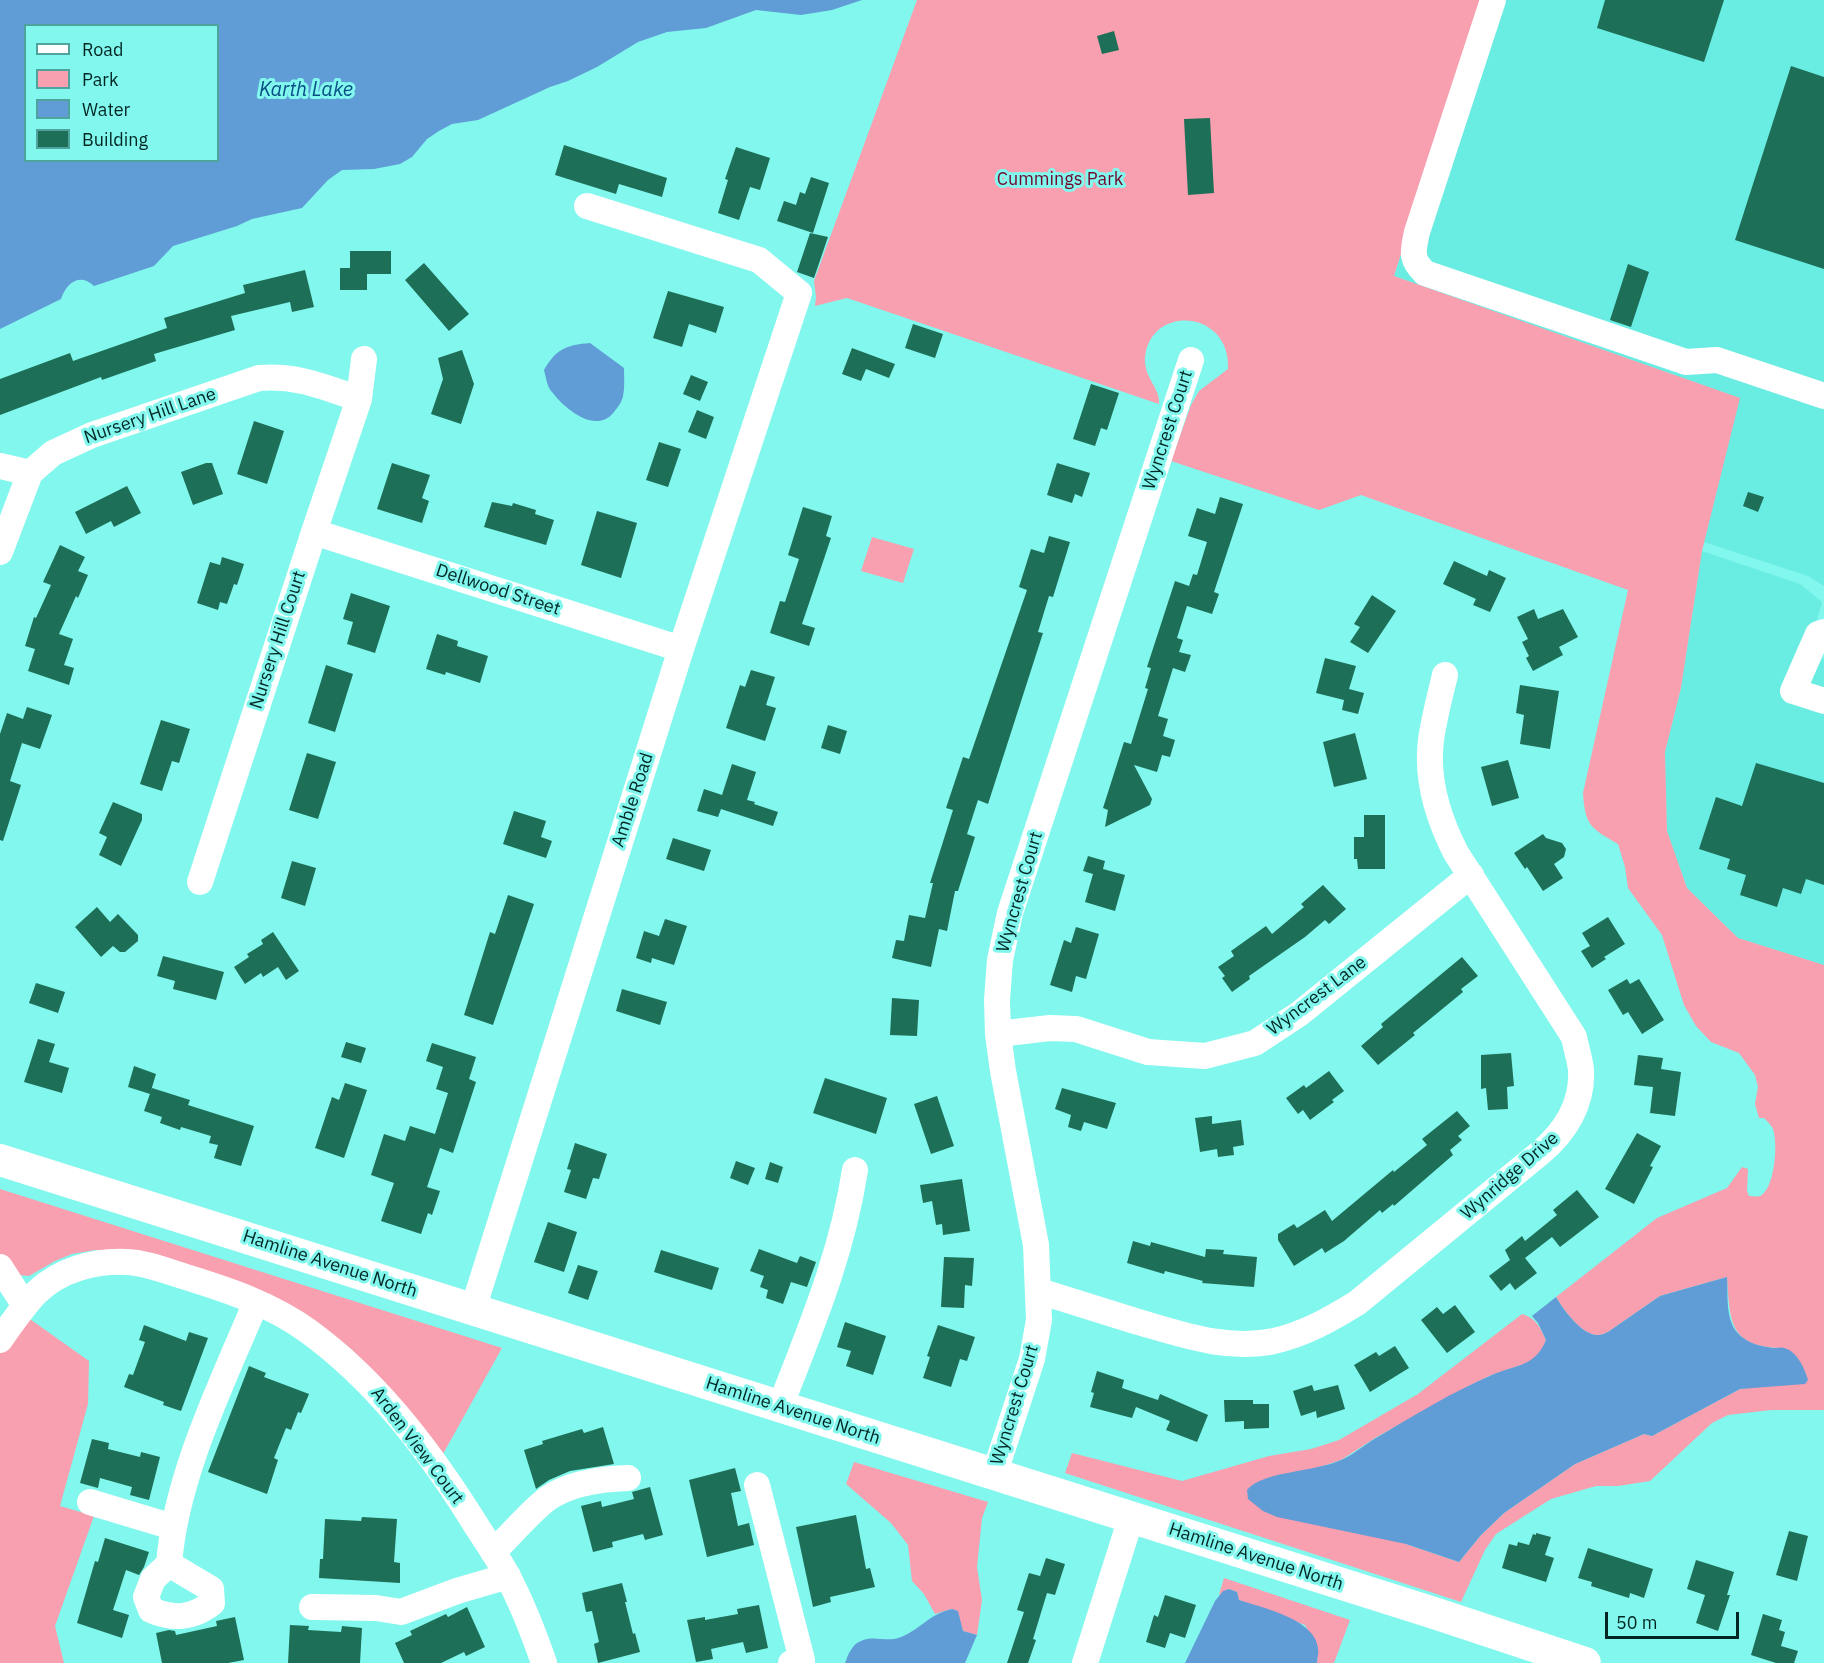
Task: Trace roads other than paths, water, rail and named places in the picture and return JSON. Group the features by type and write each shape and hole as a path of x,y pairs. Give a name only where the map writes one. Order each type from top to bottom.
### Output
{"main road":[{"name":"Hamline Avenue North","path":"0,1160 1585,1663"}],"street":[{"path":"1492,0 1417,232 1413,253 1415,264 1425,273 1686,362 1717,360 1824,396"},
{"name":"Amble Road","path":"472,1309 681,649 799,293 759,260 587,206"},
{"name":"Nursery Hill Court","path":"200,882 359,399 364,359"},
{"name":"Wyncrest Court","path":"994,1475 1032,1359 1039,1320 1036,1245 998,1034 1000,960 1010,913 1191,360"},
{"name":"Nursery Hill Lane","path":"2,541 30,473 53,453 92,435 259,378 279,377 305,380 359,399"},
{"path":"0,466 30,473"},
{"name":"Dellwood Street","path":"314,532 681,649"},
{"path":"1824,632 1818,634 1794,690 1824,701"},
{"name":"Wynridge Drive","path":"1039,1291 1181,1335 1214,1342 1242,1344 1274,1341 1313,1328 1358,1303 1555,1140 1567,1125 1580,1088 1581,1069 1574,1037 1445,831 1434,800 1430,772 1431,740 1445,675"},
{"name":"Wyncrest Lane","path":"998,1034 1050,1028 1076,1029 1148,1052 1205,1056 1255,1042 1299,1014 1471,875"},
{"path":"780,1407 830,1279 843,1234 855,1170"},
{"name":"Arden View Court","path":"8,1329 36,1293 54,1278 74,1269 105,1263 128,1262 154,1267 224,1288 275,1310 308,1331 371,1384 433,1461 508,1576 544,1663"},
{"name":"Arden View Court","path":"0,1267 8,1329"},
{"path":"169,1564 178,1502 256,1302"},
{"path":"493,1552 547,1499 569,1488 600,1480 628,1478"},
{"path":"757,1485 802,1660 791,1663"},
{"path":"90,1502 173,1527"},
{"path":"1084,1663 1131,1518"},
{"path":"312,1607 376,1608 401,1612 457,1591 508,1576"}],"water":[{"name":"Karth Lake","path":"0,0 862,0 832,10 801,15 756,10 706,28 667,32 638,42 597,67 568,81 478,120 452,124 427,139 412,157 400,164 374,169 342,170 328,180 302,208 252,219 173,246 154,266 94,286 84,280 74,281 61,299 0,329"},
{"path":"590,343 624,368 624,389 621,402 614,412 599,421 581,417 565,406 550,390 544,370 553,357 563,349"},
{"path":"1727,1277 1729,1313 1735,1330 1756,1344 1783,1348 1793,1353 1805,1371 1808,1380 1805,1384 1740,1389 1652,1436 1644,1434 1575,1464 1504,1513 1481,1535 1459,1562 1406,1544 1277,1517 1263,1511 1248,1499 1247,1490 1264,1479 1341,1460 1447,1397 1492,1375 1531,1360 1542,1349 1546,1340 1532,1316 1556,1297 1568,1315 1580,1327 1599,1335 1608,1332 1660,1296"},
{"path":"1229,1589 1237,1592 1239,1600 1286,1616 1308,1629 1315,1638 1318,1648 1317,1663 1185,1663 1215,1601 1223,1591"},
{"path":"952,1609 958,1611 963,1631 977,1635 965,1663 845,1663 858,1642 866,1639 898,1638 912,1632 937,1614"}],"park label":[{"name":"Cummings Park","path":"1060,180"}]}
